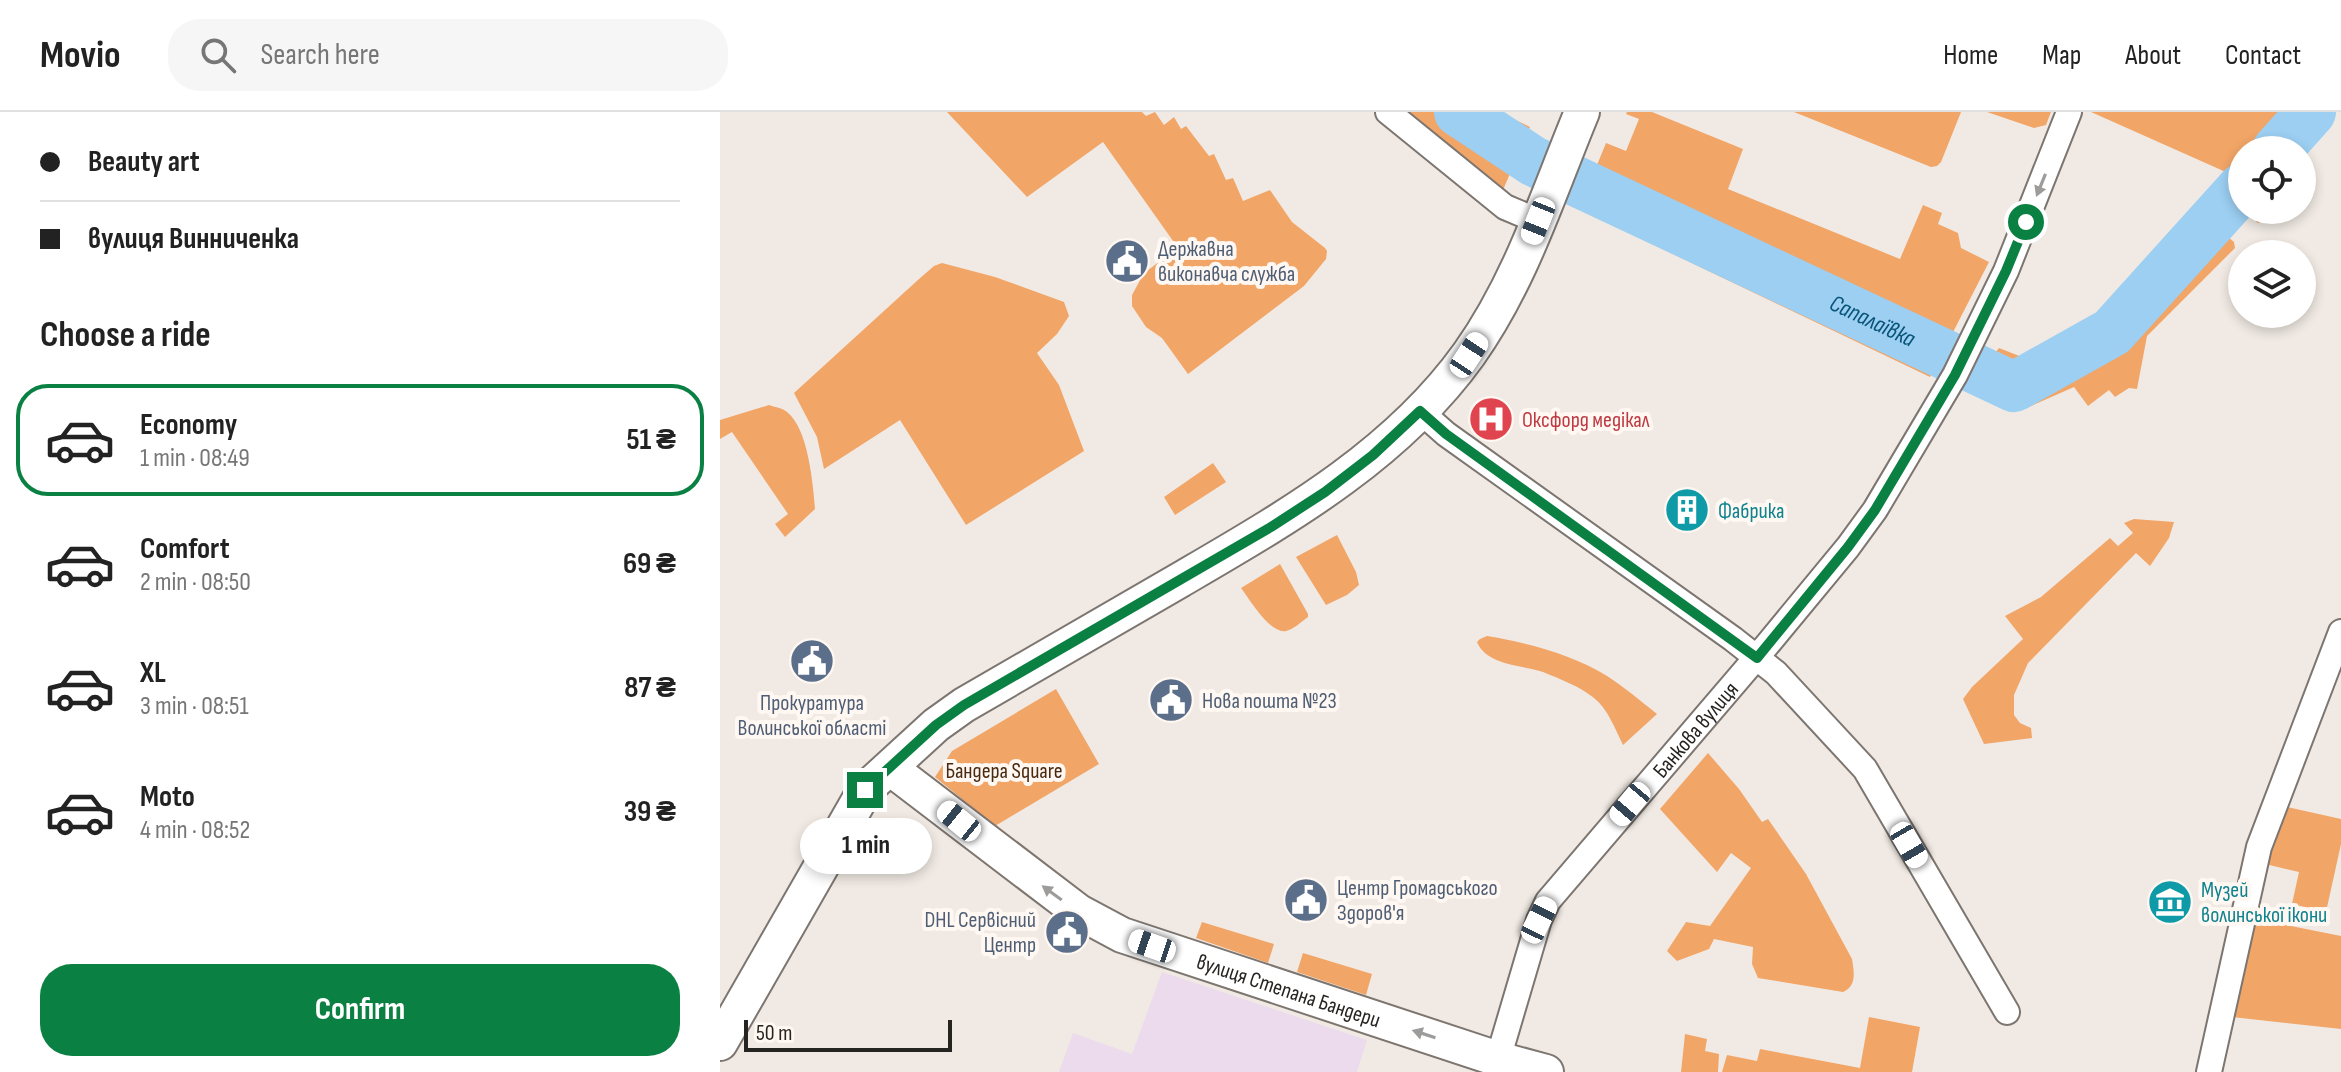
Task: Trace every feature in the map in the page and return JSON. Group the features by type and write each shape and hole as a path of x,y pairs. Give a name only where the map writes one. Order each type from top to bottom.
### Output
{"street":[{"path":"1388,112 1505,207 1542,208"},
{"name":"Банкова вулиця","path":"1498,1059 1539,920 1548,901 1757,658 1875,510 1960,365 2006,271 2069,112"},
{"path":"720,1043 865,790 936,725 964,705 1271,527 1325,492 1373,455 1420,411 1469,355 1495,314 1513,281 1576,128"},
{"path":"1420,411 1446,434 1776,673 1865,769 2007,1012"},
{"path":"2209,1072 2259,847 2341,632"},
{"name":"вулиця Степана Бандери","path":"890,768 1055,895 1098,924 1122,935 1546,1072"}],"shaded area":[{"path":"1162,972 1367,1040 1357,1072 1059,1072 1073,1033 1132,1054"}],"green space":[{"path":"947,112 1142,112 1146,116 1155,112 1164,125 1174,117 1181,129 1186,126 1209,156 1214,154 1226,180 1233,178 1243,201 1270,190 1292,222 1325,248 1326,259 1304,286 1188,374 1162,338 1146,327 1132,306 1132,295 1144,273 1178,248 1103,142 1027,197"},
{"path":"1410,112 1499,112 1530,127 1503,190"},
{"path":"1627,112 1652,112 1743,149 1728,189 1900,259 1923,205 1942,213 1938,224 1958,233 1961,248 1989,262 1930,377 1579,209 1606,143 1626,151 1639,119"},
{"path":"1794,112 1961,112 1941,162 1931,167"},
{"path":"1987,112 2051,112 2046,125 2034,128"},
{"path":"2091,112 2318,112 2297,136 2228,136 2228,173"},
{"path":"2228,173 2228,224 2237,224 2227,236 2232,240 2228,240 2228,255 2147,336 2137,389 2129,388 2115,397 2109,390 2088,406 2074,387 2022,410 1974,389 1985,365 1999,348 2027,359 2083,335 2193,222"},
{"path":"942,263 995,277 1064,302 1069,316 1057,334 1037,353 1059,385 1084,451 966,525 900,420 824,469 817,437 794,393 919,279"},
{"path":"769,405 787,412 800,430 813,485 815,509 785,537 775,524 788,514 732,432 720,439 720,420"},
{"path":"1213,463 1226,482 1175,515 1164,497"},
{"path":"2134,519 2174,522 2169,538 2150,566 2136,553 2028,663 2014,695 2014,715 2020,723 2031,728 2032,738 1984,744 1963,699 2023,639 2005,616 2041,597 2110,538 2118,546 2133,533 2124,523"},
{"path":"1337,535 1356,572 1359,585 1326,605 1296,557"},
{"path":"1280,564 1308,614 1286,631 1280,631 1267,622 1241,588"},
{"path":"1487,636 1533,646 1594,668 1657,714 1623,745 1607,713 1594,698 1576,686 1543,672 1489,656 1477,642"},
{"name":"Бандера Square","path":"1056,689 1099,764 995,826 935,777 952,751"},
{"path":"1708,753 1762,822 1768,819 1806,874 1852,959 1853,982 1843,992 1758,978 1752,964 1753,947 1714,939 1709,949 1677,961 1667,951 1686,922 1710,926 1751,868 1731,853 1717,872 1660,809"},
{"path":"2278,805 2341,819 2341,844 2326,912 2292,904 2299,872 2261,863"},
{"path":"2251,918 2341,936 2341,1029 2232,1017"},
{"path":"1202,922 1274,944 1268,963 1196,938"},
{"path":"1303,953 1372,974 1366,995 1297,972"},
{"path":"1869,1017 1920,1027 1912,1072 1722,1072 1727,1055 1757,1061 1760,1049 1860,1068"},
{"path":"1685,1034 1707,1039 1705,1051 1719,1054 1718,1072 1681,1072"}],"waterway":[{"name":"Сапалаївка","path":"1459,112 1533,161 2014,387 2112,332 2228,204"},
{"name":"Сапалаївка","path":"2290,136 2311,112"}],"place":[{"name":"Державна виконавча служба","path":"1127,261"},
{"name":"Оксфорд медікал","path":"1491,419"},
{"name":"Фабрика","path":"1687,510"},
{"name":"Прокуратура Волинської області","path":"812,661"},
{"name":"Нова пошта №23","path":"1171,700"},
{"name":"Центр Громадського Здоров'я","path":"1306,900"},
{"name":"Музей волинської ікони","path":"2170,902"},
{"name":"DHL Сервісний Центр","path":"1067,932"}],"route":[{"path":"865,790 936,725 964,705 1271,527 1325,492 1373,455 1420,411 1446,434 1757,658 1875,510 1955,375 2006,271 2026,222"}]}
